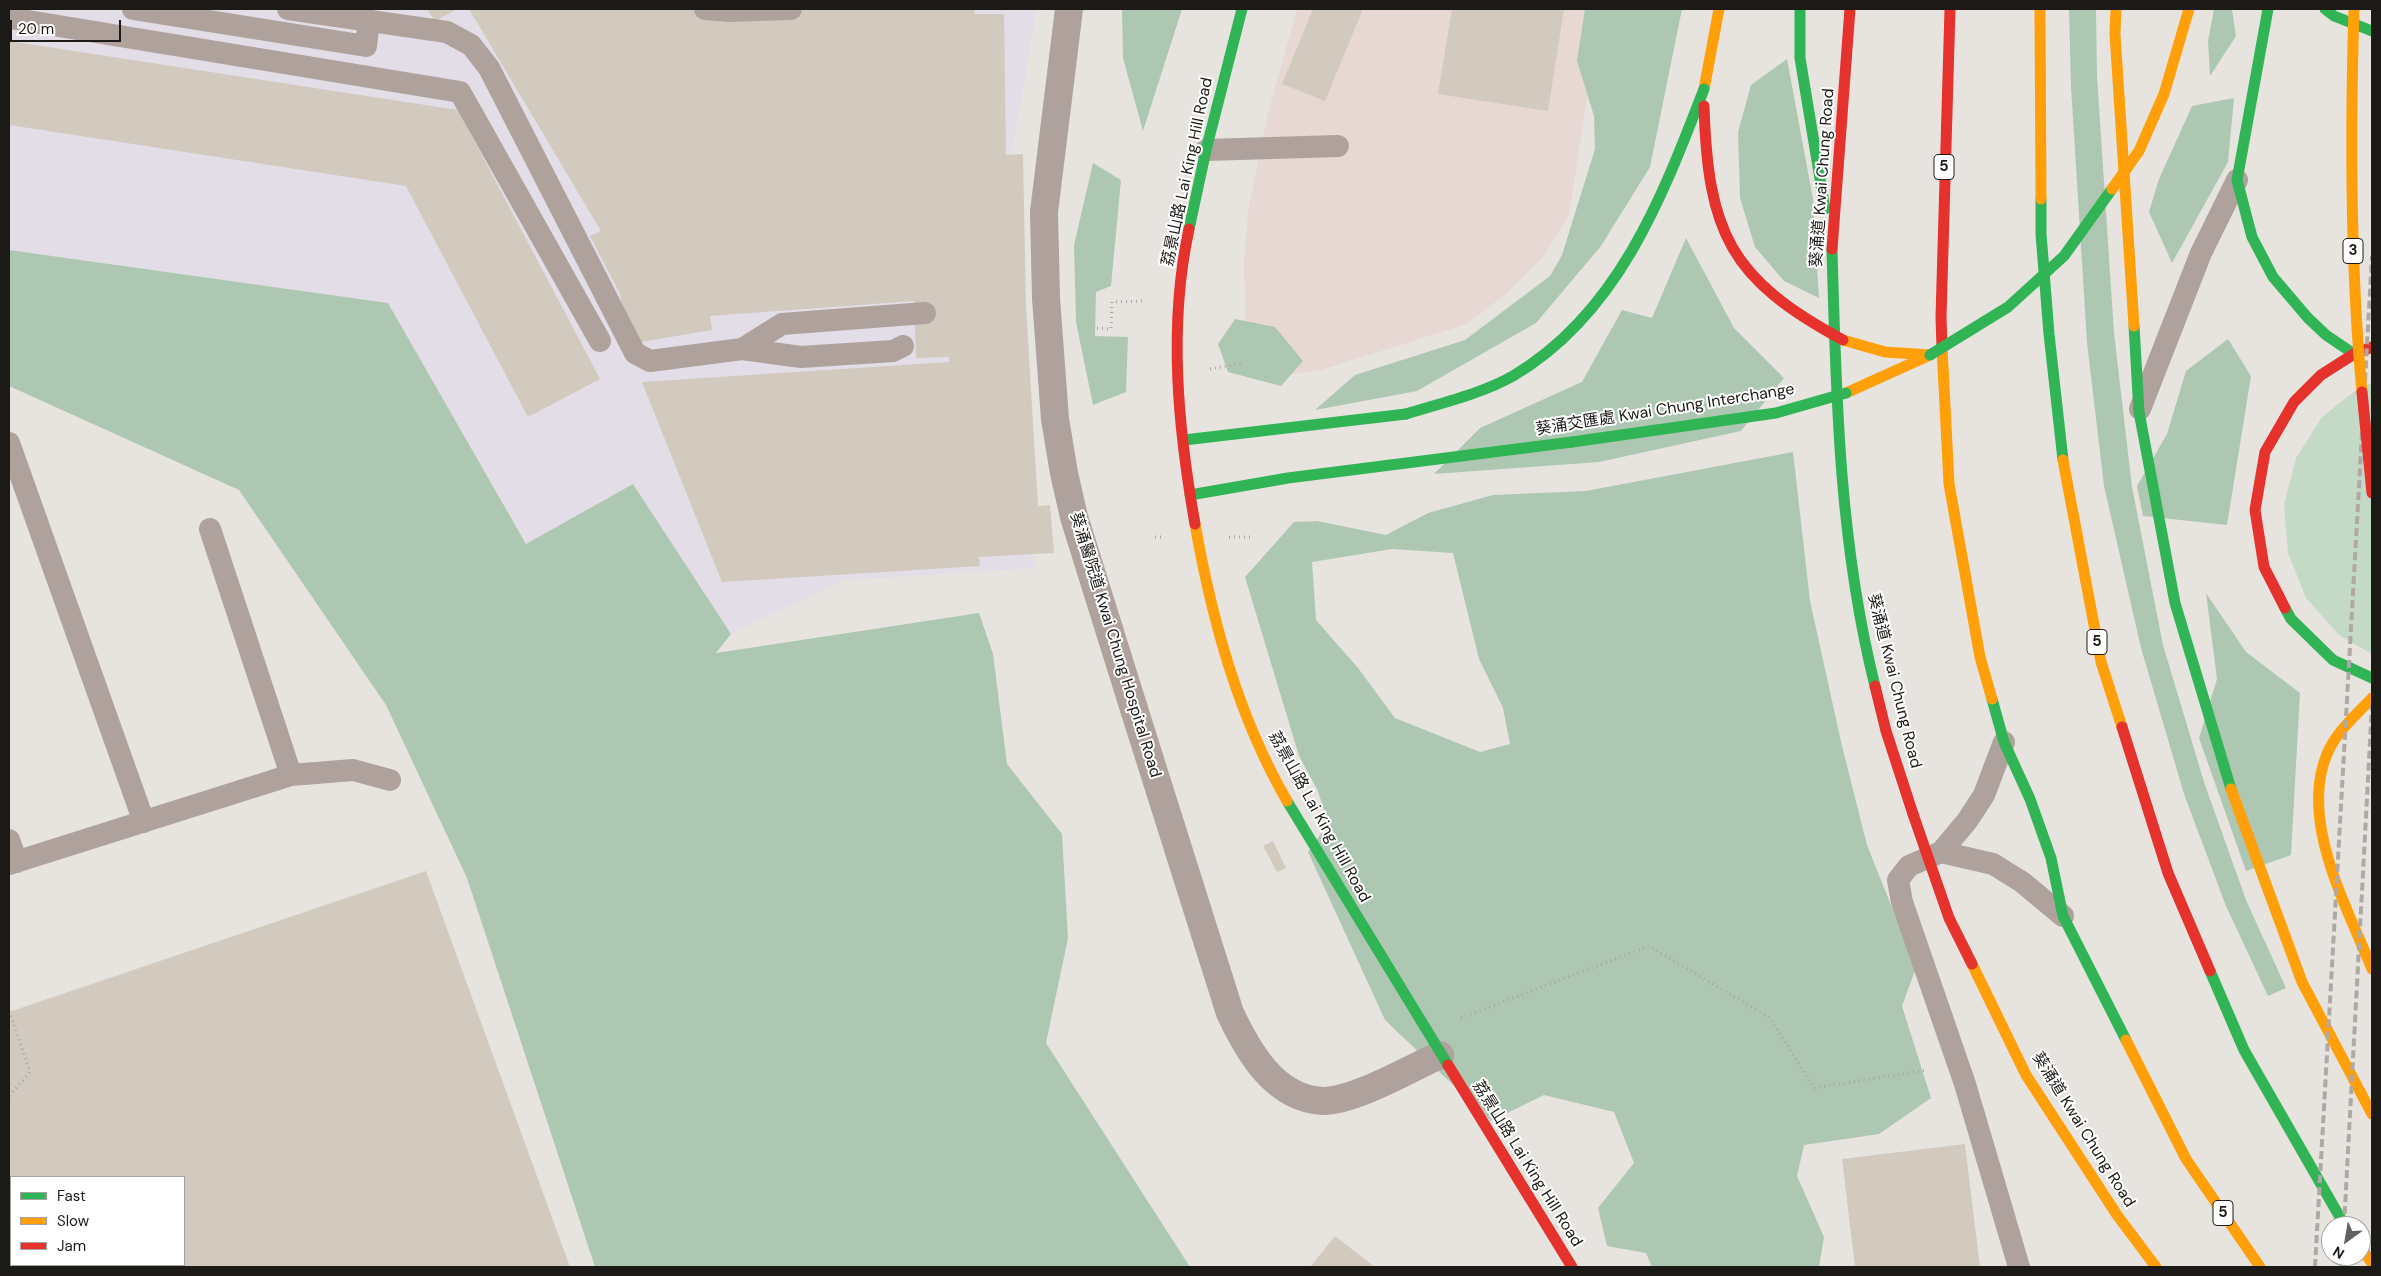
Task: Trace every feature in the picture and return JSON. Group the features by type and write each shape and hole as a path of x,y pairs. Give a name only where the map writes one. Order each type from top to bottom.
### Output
{"main road":[{"name":"荔景山路 Lai King Hill Road","path":"1242,9 1206,150 1183,256 1176,341 1190,495 1216,621 1233,680 1252,729 1279,786 1440,1055 1572,1267"},
{"path":"1719,9 1704,89 1704,139 1717,218 1733,252 1755,281 1784,308 1812,326 1870,350 1899,355 1930,355"},
{"path":"1800,9 1800,58 1832,250"},
{"name":"葵涌道 Kwai Chung Road","path":"1850,9 1832,250 1835,362 1844,514 1854,586 1872,676 1907,795 1949,918 2026,1075 2117,1215 2156,1267"},
{"name":"5","path":"1950,9 1941,317 1949,484 1980,656 2004,742 2030,799 2048,850 2063,916 2186,1159 2260,1267"},
{"name":"5","path":"2040,9 2041,234 2049,334 2061,451 2101,662 2168,872 2240,1041 2340,1216"},
{"path":"2116,9 2115,34 2139,412 2175,603 2233,796 2302,982 2372,1114"},
{"name":"葵涌交匯處 Kwai Chung Interchange","path":"1190,495 1288,478 1572,442 1776,413 1846,393 1930,355 2008,307 2064,256 2139,151 2164,94 2189,9"},
{"path":"2268,9 2237,180 2252,237 2273,277 2308,318 2326,335 2354,354"},
{"path":"2325,9 2334,16 2372,31"},
{"name":"3","path":"2354,9 2352,172 2354,260 2357,332 2372,493"},
{"path":"1184,440 1406,414 1466,397 1513,375 1557,345 1600,300 1632,253 1661,195 1704,89"},
{"path":"2372,348 2354,354 2321,375 2294,402 2265,452 2255,510 2264,567 2291,619 2333,660 2372,678"},
{"path":"2372,698 2350,722 2326,755 2318,786 2320,831 2337,883 2372,969"}],"street":[{"name":"葵涌醫院道 Kwai Chung Hospital Road","path":"1069,9 1044,212 1046,298 1054,419 1074,517 1230,1013 1245,1045 1261,1066 1282,1086 1304,1097 1324,1101 1353,1094 1440,1055"}],"lane":[{"path":"133,9 366,46 369,20"},
{"path":"288,9 447,32 471,45 489,68 635,353 650,361 742,349 801,357 893,351 903,346"},
{"path":"705,9 729,11 791,9"},
{"path":"162,43 167,14"},
{"path":"10,18 460,92 600,341"},
{"path":"1206,150 1294,156 1338,146"},
{"path":"2139,412 2201,253 2237,180"},
{"path":"742,349 782,324 925,313"},
{"path":"9,443 144,822"},
{"path":"210,529 291,775"},
{"path":"2004,742 1984,795 1966,821 1941,852 1909,866 1898,880 1902,902 1965,1084 2020,1267"},
{"path":"9,840 13,863 291,775 353,770 390,780"},
{"path":"1941,852 1994,864 2022,882 2063,916"}],"path":[{"path":"1097,328 1111,329 1112,302 1148,301"},
{"path":"1461,1018 1649,946 1770,1018 1814,1088"},
{"path":"9,1011 30,1072 9,1096"}],"shaded area":[{"path":"9,9 1037,9 1007,181 1030,545 1036,568 845,580 731,634 633,484 527,544 388,303 9,250"},
{"path":"1297,9 1601,9 1569,215 1543,258 1507,293 1467,324 1318,371 1289,374 1246,348 1244,260 1248,210 1257,165 1268,113"}],"green space":[{"path":"1122,9 1182,9 1143,131 1123,58"},
{"path":"1585,9 1682,9 1650,167 1601,246 1536,323 1417,391 1315,410 1355,375 1465,340 1550,276 1562,255 1595,149 1594,116 1577,61"},
{"path":"2069,9 2096,9 2097,76 2114,333 2132,487 2163,645 2204,782 2246,900 2286,988 2268,996 2226,906 2184,794 2141,648 2104,486 2087,343 2071,87"},
{"path":"2214,9 2232,9 2236,36 2210,76 2208,41"},
{"path":"1787,59 1813,199 1819,298 1784,281 1755,247 1740,198 1738,132 1751,85"},
{"path":"2234,98 2228,162 2172,263 2149,212 2159,179 2192,106"},
{"path":"1093,163 1121,180 1111,286 1096,292 1095,336 1128,337 1126,392 1093,405 1076,322 1074,245"},
{"path":"1686,238 1734,328 1784,378 1741,431 1599,462 1434,474 1480,428 1582,382 1622,310 1652,318"},
{"path":"9,250 388,303 526,544 633,484 731,634 716,653 979,613 993,654 1007,764 1062,834 1068,938 1046,1043 1190,1267 595,1267 467,878 386,705 239,490 9,386"},
{"path":"1235,319 1275,327 1303,361 1281,386 1228,372 1218,344"},
{"path":"2228,339 2251,376 2227,525 2143,516 2137,486 2167,434 2186,371"},
{"path":"2372,383 2372,654 2339,635 2306,598 2288,553 2284,505 2296,458 2322,417 2360,387"},
{"path":"1793,452 1810,601 1842,746 1867,845 1916,968 1902,1006 1931,1098 1879,1134 1804,1145 1797,1176 1824,1237 1819,1267 1652,1267 1646,1253 1607,1246 1598,1208 1634,1163 1614,1112 1544,1095 1491,1121 1385,1020 1308,852 1328,824 1318,791 1299,756 1245,577 1294,522 1317,521 1386,535 1428,513 1493,495 1586,491","holes":["1392,549 1453,553 1479,659 1503,708 1510,744 1480,752 1395,718 1358,668 1316,620 1312,562"]},
{"path":"2206,593 2246,652 2300,693 2291,855 2246,871 2199,738 2217,679"}],"building":[{"path":"427,9 457,9 435,21"},
{"path":"469,9 974,9 975,14 1004,14 1006,155 1023,154 1026,306 1038,506 1050,505 1054,553 979,557 980,566 722,582 642,382 949,362 949,357 916,358 914,301 710,316 712,330 629,344 620,294 590,236 601,231"},
{"path":"1313,9 1363,9 1325,101 1282,84"},
{"path":"1452,9 1564,9 1548,111 1438,94"},
{"path":"9,41 458,110 600,379 528,417 406,186 9,125"},
{"path":"1273,841 1286,868 1277,872 1263,846"},
{"path":"426,871 570,1267 9,1267 9,1012"},
{"path":"1965,1144 1980,1267 1855,1267 1842,1159"},
{"path":"1335,1236 1375,1267 1310,1267"}],"railway":[{"path":"2315,1267 2372,256"},
{"path":"2345,1216 2372,705"}],"traffic: fast":[{"path":"1189,229 1206,150 1242,9"},
{"path":"1800,9 1800,58 1825,209"},
{"path":"2268,9 2237,180 2252,237 2273,277 2308,318 2326,335 2354,354"},
{"path":"2325,9 2334,16 2372,31"},
{"path":"1406,414 1474,393 1513,376 1550,350 1581,320 1609,287 1653,211 1704,89"},
{"path":"1930,355 2008,307 2064,256 2112,189"},
{"path":"2041,199 2041,234 2049,334 2063,460"},
{"path":"1832,249 1838,414 1847,523 1863,632 1875,686"},
{"path":"2134,326 2139,412 2175,603 2231,789"},
{"path":"1572,442 1776,413 1846,393"},
{"path":"1184,440 1406,414"},
{"path":"1190,495 1288,478 1572,442"},
{"path":"2285,608 2291,619 2333,660 2372,678"},
{"path":"1992,699 2004,742 2030,799 2051,858 2063,916 2126,1040"},
{"path":"1287,801 1448,1065"},
{"path":"2210,971 2244,1050 2339,1216"}],"traffic: slow":[{"path":"1704,89 1719,9"},
{"path":"2040,9 2041,199"},
{"path":"2116,9 2115,34 2134,326"},
{"path":"2112,189 2139,151 2164,94 2189,9"},
{"path":"2354,9 2352,105 2353,248 2362,392"},
{"path":"1843,340 1885,352 1930,355"},
{"path":"1942,347 1949,484 1980,657 1992,699"},
{"path":"1846,393 1930,355"},
{"path":"2063,460 2101,662 2122,727"},
{"path":"1195,524 1210,596 1229,667 1254,735 1287,801"},
{"path":"2372,698 2347,724 2327,754 2320,780 2319,807 2322,835 2339,891 2372,969"},
{"path":"2231,789 2302,982 2372,1114"},
{"path":"1972,964 2026,1075 2117,1215 2156,1267"},
{"path":"2126,1040 2186,1159 2260,1267"}],"traffic: jam":[{"path":"1832,249 1850,9"},
{"path":"1942,347 1941,317 1950,9"},
{"path":"1704,106 1706,150 1712,188 1720,220 1733,248 1750,273 1774,296 1805,318 1843,340"},
{"path":"1189,229 1183,266 1177,340 1180,414 1195,524"},
{"path":"2285,608 2264,567 2255,510 2265,452 2294,402 2321,375 2354,354 2372,347"},
{"path":"2362,392 2372,493"},
{"path":"1875,686 1886,731 1913,814"},
{"path":"2122,727 2168,873 2210,971"},
{"path":"1913,814 1949,918 1972,964"},
{"path":"1448,1065 1572,1267"}]}
